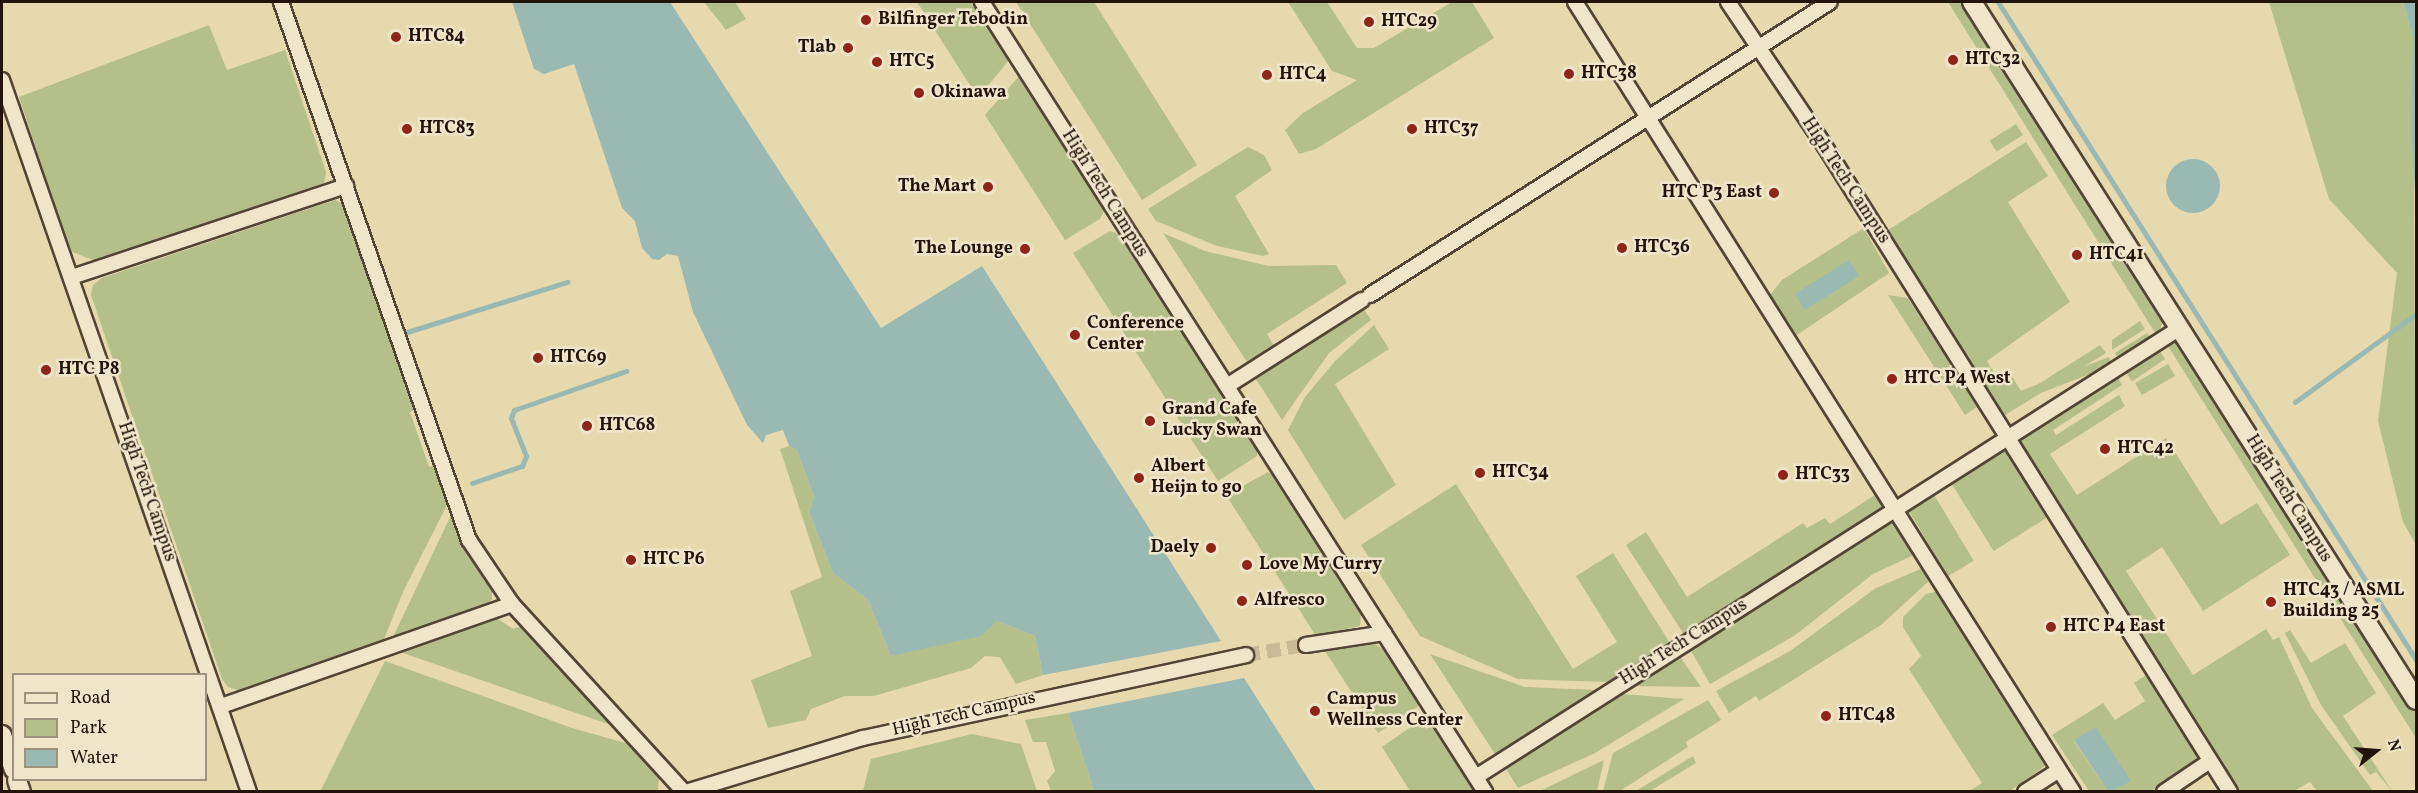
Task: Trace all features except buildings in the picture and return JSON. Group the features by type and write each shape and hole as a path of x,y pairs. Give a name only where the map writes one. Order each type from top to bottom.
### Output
{"street":[{"name":"High Tech Campus","path":"281,2 469,540 512,604 685,792 863,738 1246,655"},
{"name":"High Tech Campus","path":"982,2 1485,792"},
{"path":"1575,2 2073,792"},
{"name":"High Tech Campus","path":"1728,2 1824,145 2230,792"},
{"path":"1227,386 1830,2"},
{"name":"High Tech Campus","path":"1972,2 2416,700"},
{"name":"High Tech Campus","path":"2,80 249,792"},
{"path":"72,278 346,186"},
{"name":"High Tech Campus","path":"1476,777 2180,328"},
{"path":"221,706 512,604"},
{"path":"1306,645 1384,633"},
{"path":"2,735 12,763"},
{"path":"2164,792 2211,761"},
{"path":"2025,792 2059,770"}],"green space":[{"path":"704,2 735,2 746,19 726,30"},
{"path":"917,2 972,2 1009,60 978,98"},
{"path":"1016,2 1094,2 1197,165 1142,200"},
{"path":"1288,2 1327,2 1357,48 1374,48 1452,2 1472,2 1494,38 1316,149 1299,154 1285,130 1303,113 1357,80 1332,71"},
{"path":"1948,2 1963,2 2164,320 2157,336"},
{"path":"2269,2 2403,2 2413,37 2416,545 2403,522 2378,421 2397,273 2329,199"},
{"path":"209,25 227,70 285,50 326,172 324,183 96,261 70,251 19,97"},
{"path":"1020,75 1105,209 1100,219 1065,240 985,115"},
{"path":"2016,124 2023,135 1997,151 1990,140"},
{"path":"2026,142 2048,176 2008,202 2070,302 1987,361 1999,381 2011,375 2023,394 2100,345 2106,353 2002,417 1885,232"},
{"path":"1248,147 1264,155 1272,170 1235,196 1269,254 1263,256 1217,246 1156,221 1148,209"},
{"path":"335,200 342,203 416,409 410,412 429,467 435,465 448,503 403,592 384,639 238,690 228,687 222,679 91,295 93,285 102,278"},
{"path":"1864,228 1889,273 1794,337 1770,295 1782,280"},
{"path":"1110,231 1122,235 1257,449 1257,456 1218,481 1073,253"},
{"path":"1163,233 1205,251 1269,266 1336,265 1347,283 1267,334 1274,346 1247,362"},
{"path":"1888,295 1908,298 1977,407 1965,415"},
{"path":"1362,306 1371,320 1329,353 1282,420 1254,376"},
{"path":"2140,321 2145,329 2112,350 2112,340"},
{"path":"1374,325 1389,349 1335,384 1396,485 1344,520 1288,430 1305,397 1335,361"},
{"path":"2147,333 2151,338 2120,361 2115,353"},
{"path":"2166,343 2180,343 2416,713 2416,738"},
{"path":"2159,350 2165,359 2132,381 2126,372"},
{"path":"2109,357 2112,365 1997,409 1994,401"},
{"path":"2168,364 2175,376 2142,395 2135,383"},
{"path":"2117,376 2122,385 2053,430 2056,435 2119,395 2125,406 2050,454 2077,495 2166,438 2221,525 2257,503 2290,555 2203,611 2162,547 2126,571 2193,675 2266,629 2273,640 2279,637 2312,708 2373,791 2317,791 2310,782 2294,791 2240,791 2017,441"},
{"path":"789,446 797,450 814,497 809,512 833,573 868,600 891,656 997,621 1035,636 1043,675 1016,684 1000,657 985,656 971,668 874,696 845,696 811,709 806,720 768,728 751,680 812,656 790,591 822,577 780,449"},
{"path":"2006,450 2048,517 1994,551 1952,484"},
{"path":"1268,472 1274,476 1361,614 1360,626 1316,636 1226,495"},
{"path":"1456,484 1573,669 1617,642 1576,576 1613,553 1670,643 1607,682 1518,679 1420,636 1361,545"},
{"path":"1878,493 1882,509 1685,636 1626,545 1646,532 1687,597 1803,523 1807,528 1825,518 1830,524"},
{"path":"1933,493 1974,561 1948,576 1907,508"},
{"path":"452,513 469,555 492,585 492,599 486,605 393,637"},
{"path":"1896,522 1916,554 1873,574 1794,636 1710,684 1690,649 1883,524"},
{"path":"1923,568 1930,580 1881,625 1759,701 1756,696 1729,713 1716,691 1790,651 1876,588"},
{"path":"1939,591 2049,763 2010,791 1970,791 1982,783 1909,669 1921,656 1903,627 1903,617 1926,594"},
{"path":"497,618 513,629 526,625 614,723 608,724 400,652"},
{"path":"2290,630 2311,663 2345,643 2376,693 2343,716 2392,791 2376,772 2370,775 2321,705 2285,633"},
{"path":"1374,644 1388,652 1420,705 1378,733 1325,651"},
{"path":"1430,654 1525,687 1597,690 1495,754"},
{"path":"1681,658 1701,687 1632,686"},
{"path":"385,661 572,728 636,746 659,776 658,792 320,792"},
{"path":"2146,675 2200,760 2151,791 2112,791 2130,781 2074,741 2108,791 2089,791 2052,735 2103,703 2115,720 2145,701 2134,683"},
{"path":"1622,694 1684,699 1595,753 1518,788 1505,767"},
{"path":"1708,700 1721,720 1686,742 1688,747 1620,791 1603,791 1613,753"},
{"path":"1068,713 1094,791 1051,791 1047,781 1055,771 1046,742 1033,742 1025,720"},
{"path":"1431,713 1479,791 1410,791 1382,747"},
{"path":"972,734 1021,744 1037,791 863,791 871,759"},
{"path":"1693,756 1696,763 1650,791 1636,791"},
{"path":"1604,760 1597,791 1540,791"}],"water":[{"path":"512,2 670,2 881,328 982,266 1221,641 1043,675 1035,636 997,621 981,636 891,656 868,600 833,573 809,512 814,497 797,450 789,446 783,430 766,435 763,443 747,425 693,312 678,256 667,254 659,260 652,259 642,248 635,221 622,208 574,64 544,74 534,69"},
{"path":"2403,2 2416,2 2416,208 2411,129 2413,37"},
{"path":"2193,159 2203,161 2212,167 2218,176 2220,186 2218,196 2212,205 2203,211 2193,213 2183,211 2174,205 2168,196 2166,186 2168,176 2174,167 2183,161"},
{"path":"1849,260 1859,276 1805,310 1795,294"},
{"path":"1244,678 1316,791 1094,791 1068,713"},
{"path":"2096,727 2131,781 2112,791 2108,791 2074,740"}],"waterway":[{"path":"1998,2 2416,660"},
{"path":"407,332 567,282"},
{"path":"2295,402 2416,314"},
{"path":"472,483 522,466 526,456 511,418 514,410 626,371"}],"tunnel":[{"path":"1246,655 1306,645"}],"place":[{"name":"Bilfinger Tebodin","path":"866,20"},
{"name":"HTC29","path":"1369,22"},
{"name":"HTC84","path":"396,37"},
{"name":"Tlab","path":"848,48"},
{"name":"HTC32","path":"1953,60"},
{"name":"HTC5","path":"877,62"},
{"name":"HTC38","path":"1569,74"},
{"name":"HTC4","path":"1267,75"},
{"name":"Okinawa","path":"919,93"},
{"name":"HTC83","path":"407,129"},
{"name":"HTC37","path":"1412,129"},
{"name":"The Mart","path":"988,187"},
{"name":"HTC P3 East","path":"1774,193"},
{"name":"HTC36","path":"1622,248"},
{"name":"The Lounge","path":"1025,249"},
{"name":"HTC41","path":"2077,255"},
{"name":"Conference Center","path":"1075,335"},
{"name":"HTC69","path":"538,358"},
{"name":"HTC P8","path":"46,370"},
{"name":"HTC P4 West","path":"1892,379"},
{"name":"Grand Cafe Lucky Swan","path":"1150,421"},
{"name":"HTC68","path":"587,426"},
{"name":"HTC42","path":"2105,449"},
{"name":"HTC34","path":"1480,473"},
{"name":"HTC33","path":"1783,475"},
{"name":"Albert Heijn to go","path":"1139,478"},
{"name":"Daely","path":"1211,548"},
{"name":"HTC P6","path":"631,560"},
{"name":"Love My Curry","path":"1247,565"},
{"name":"Alfresco","path":"1242,601"},
{"name":"HTC43 / ASML Building 25","path":"2271,602"},
{"name":"HTC P4 East","path":"2051,627"},
{"name":"Campus Wellness Center","path":"1315,711"},
{"name":"HTC48","path":"1826,716"}]}
